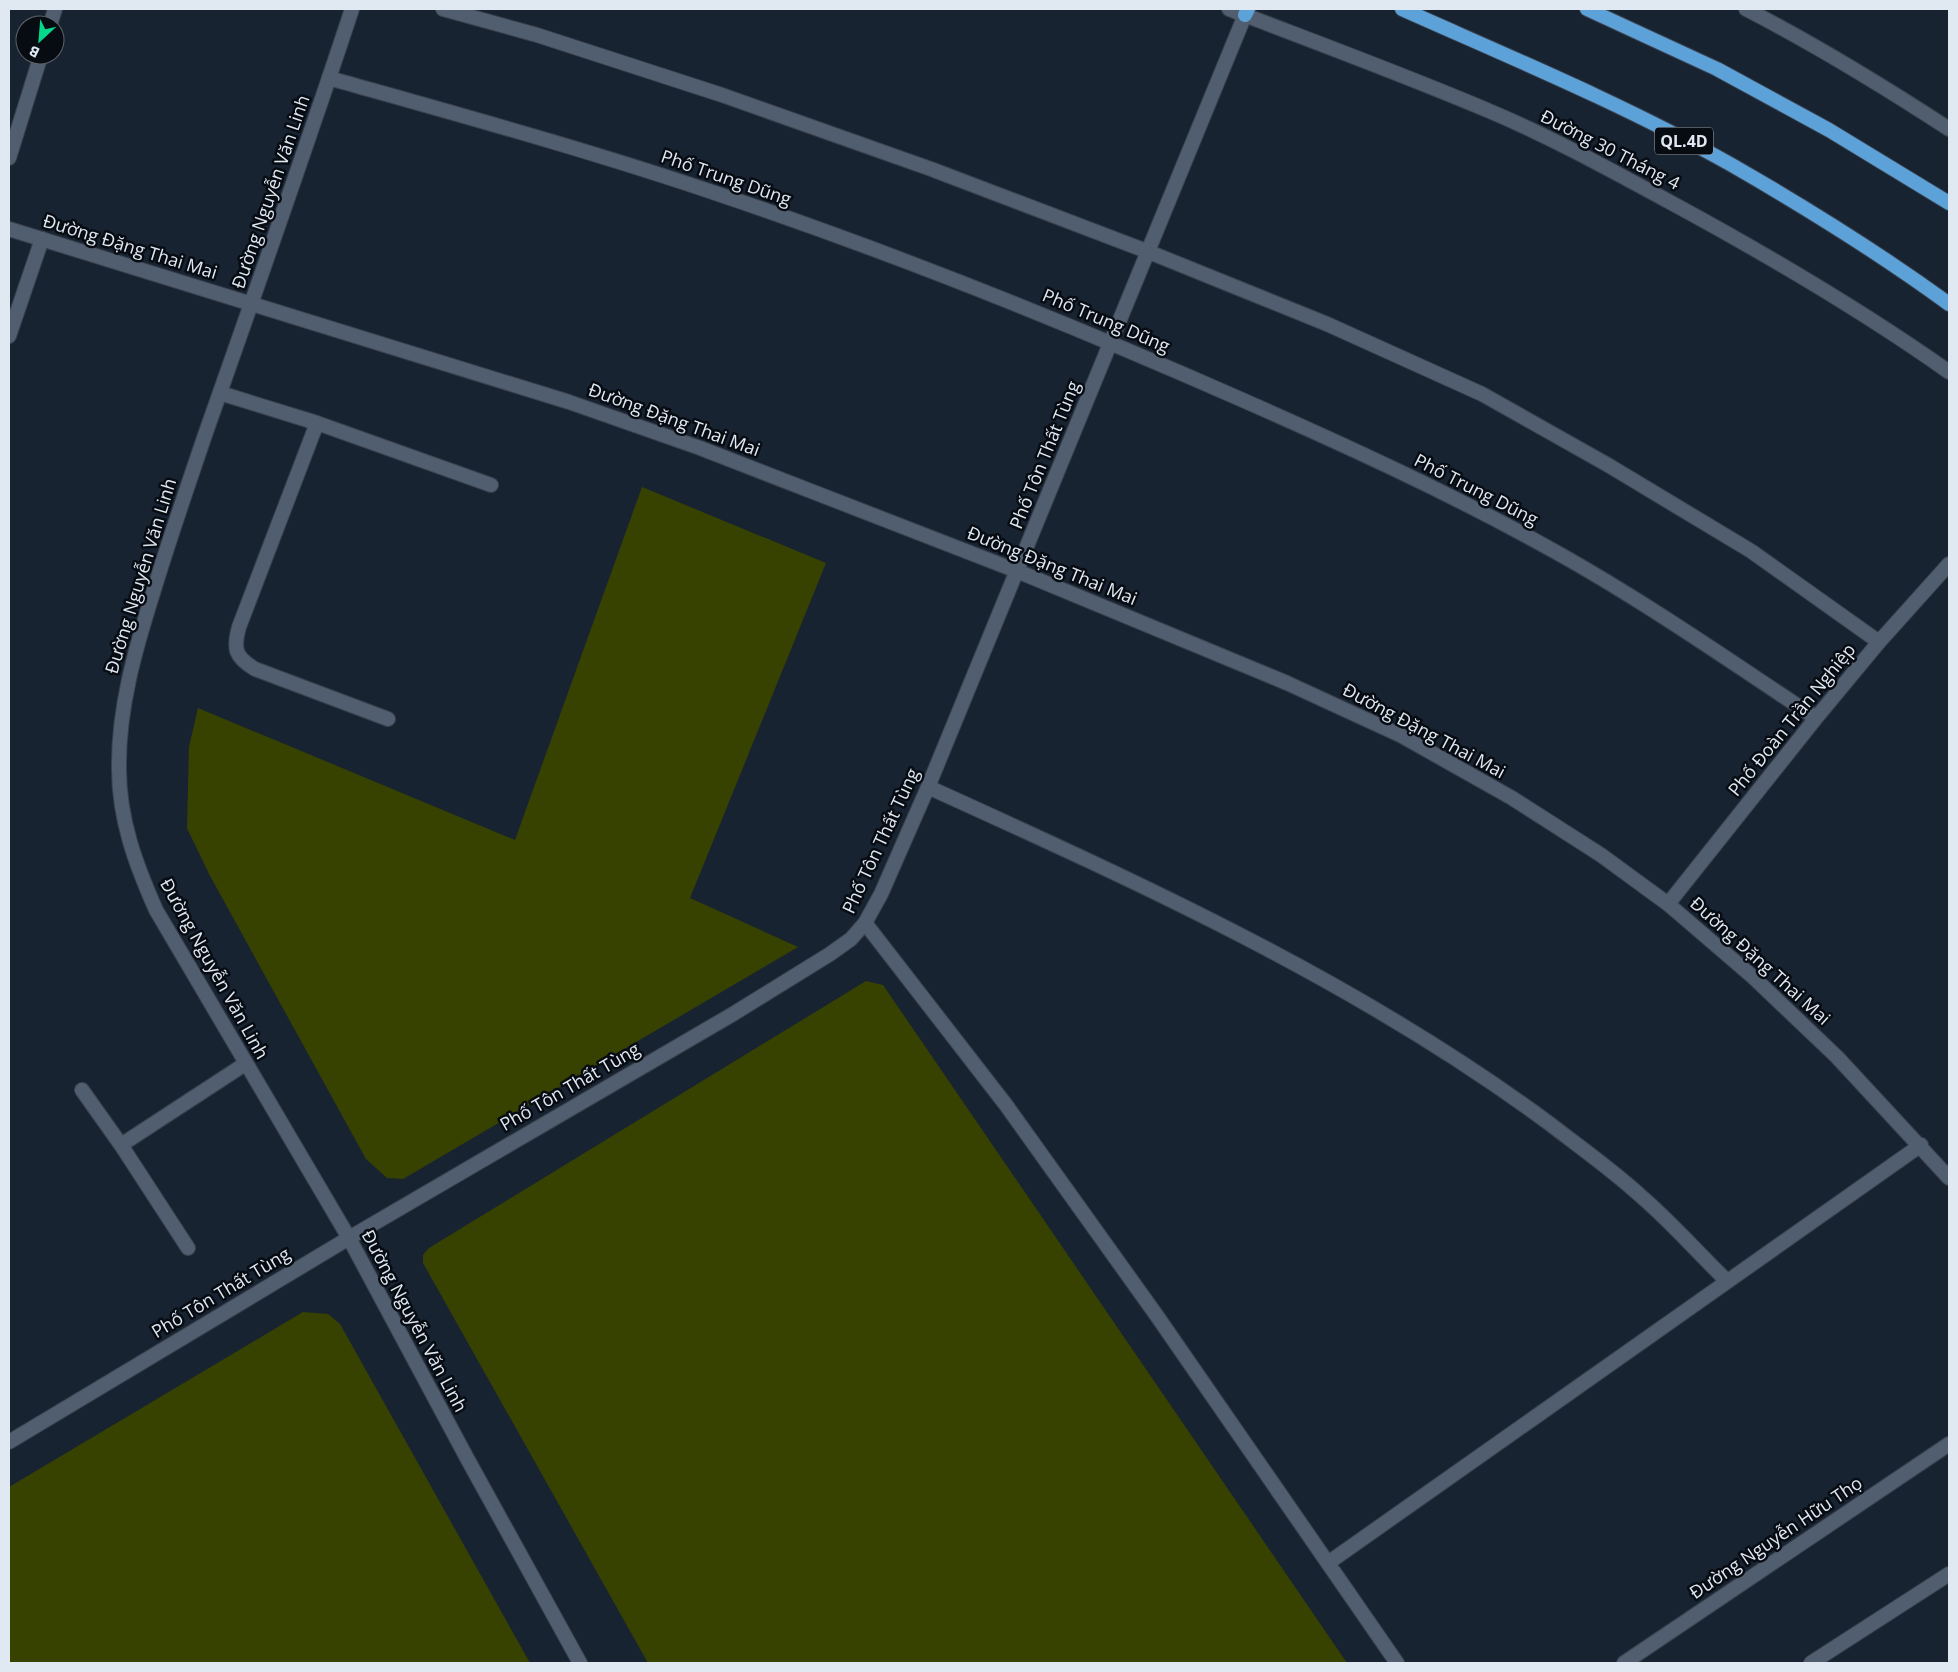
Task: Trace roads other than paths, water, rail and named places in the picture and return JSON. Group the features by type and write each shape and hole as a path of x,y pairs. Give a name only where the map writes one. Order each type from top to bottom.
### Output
{"highway":[{"name":"QL.4D","path":"1402,9 1626,110 1729,164 1904,271 1949,304"},
{"path":"1587,9 1717,69 1828,130 1949,203"}],"street":[{"name":"Đường Nguyễn Văn Linh","path":"352,9 252,304 171,532 139,637 128,681 120,729 119,771 123,816 136,865 156,910 349,1238 463,1452 580,1663"},
{"path":"443,9 537,35 722,95 931,169 1149,252 1327,324 1482,394 1608,465 1750,552 1879,642"},
{"name":"Đường 30 Tháng 4","path":"1229,9 1246,12 1488,110 1606,167 1711,224 1821,289 1949,372"},
{"path":"1746,9 1790,32 1896,94 1949,130"},
{"name":"Phố Tôn Thất Tùng","path":"9,1442 349,1238 733,1014 830,954 851,939 865,923 881,894 928,787 1246,12"},
{"path":"9,158 38,65"},
{"name":"Phố Trung Dũng","path":"330,78 534,136 720,194 906,260 1112,342 1420,481 1555,551 1679,627 1816,718"},
{"name":"Đường Đặng Thai Mai","path":"9,228 569,402 700,448 1018,571 1287,683 1402,736 1512,798 1601,855 1668,904 1760,984 1837,1057 1921,1145 1949,1178"},
{"path":"9,336 42,239"},
{"path":"220,393 317,423 491,485"},
{"path":"317,423 239,627 235,642 237,653 243,662 255,669 388,720"},
{"name":"Phố Đoàn Trần Nghiệp","path":"1668,904 1816,718 1879,642 1949,564"},
{"path":"928,787 1050,842 1291,961 1392,1019 1494,1083 1570,1139 1643,1198 1727,1282"},
{"path":"865,923 1006,1105 1157,1316 1397,1663"},
{"path":"121,1145 245,1064"},
{"path":"82,1090 121,1145 188,1248"},
{"path":"1328,1563 1921,1145"},
{"name":"Đường Nguyễn Hữu Thọ","path":"1624,1663 1949,1444"},
{"path":"1811,1663 1949,1574"}]}
